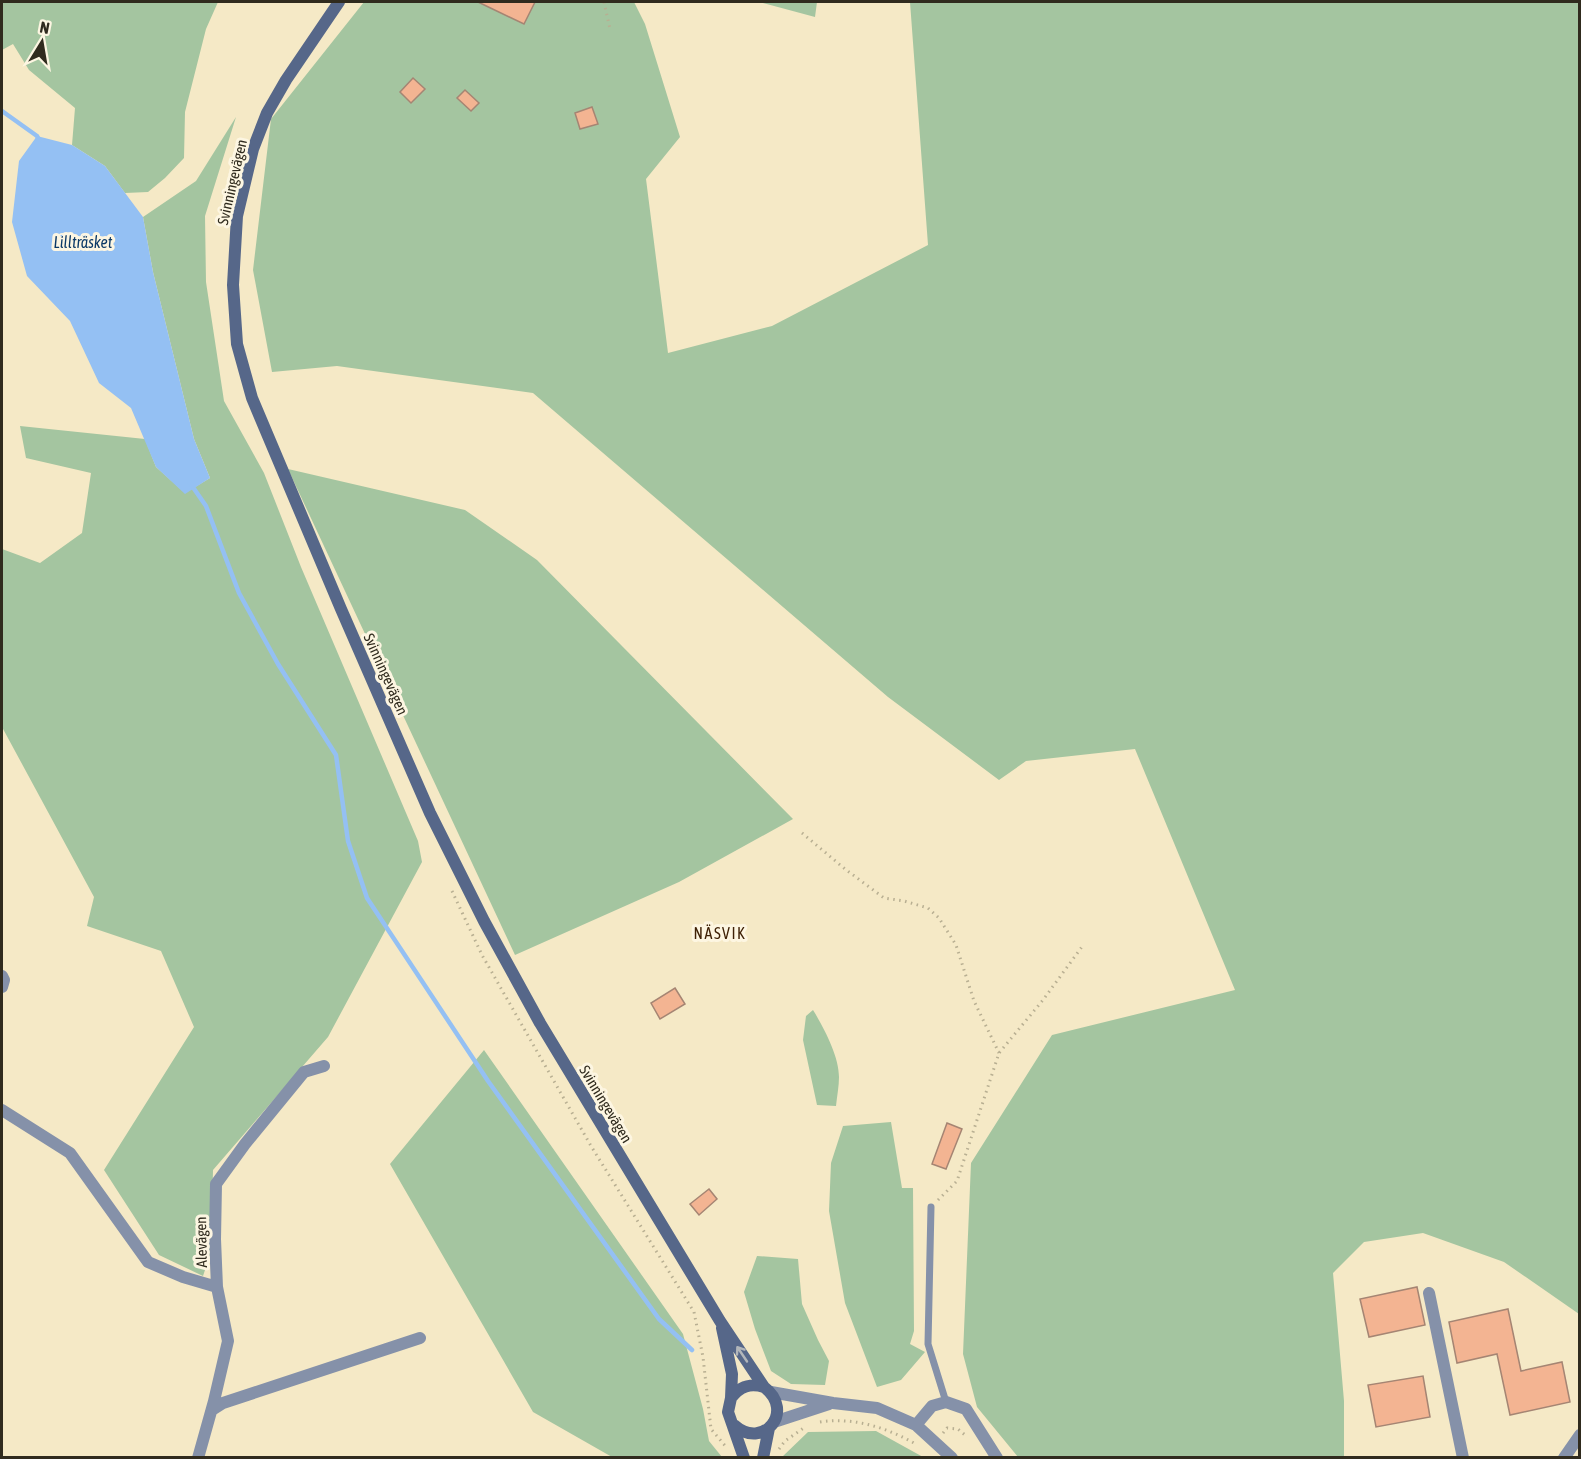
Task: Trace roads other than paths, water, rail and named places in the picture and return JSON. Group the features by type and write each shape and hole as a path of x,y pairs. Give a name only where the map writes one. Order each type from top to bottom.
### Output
{"main road":[{"name":"Svinningevägen","path":"339,2 286,80 267,113 253,149 237,216 233,285 237,344 252,398 430,813 479,911 540,1023 720,1321 775,1399 778,1406 777,1414 762,1458"},
{"name":"Svinningevägen","path":"720,1321 732,1374 728,1412 744,1458"},
{"path":"731,1398 741,1388 749,1385 757,1385 768,1390"},
{"path":"734,1425 746,1433 754,1434 772,1425"}],"street":[{"path":"2,976 4,980 2,987"},
{"name":"Alevägen","path":"198,1458 228,1341 218,1287 215,1239 216,1184 245,1144 304,1072 324,1066"},
{"path":"2,1110 70,1153 148,1262 218,1287"},
{"path":"1429,1293 1463,1458"},
{"path":"212,1410 222,1403 420,1338"},
{"path":"768,1390 833,1403 877,1408 916,1425 952,1458"},
{"path":"916,1425 932,1406 946,1402 966,1409 997,1458"},
{"path":"772,1425 833,1403"},
{"path":"1563,1458 1580,1435"}],"lane":[{"path":"931,1207 928,1344 946,1402"}],"water":[{"name":"Lillträsket","path":"37,136 72,145 105,166 143,217 153,272 194,439 210,478 185,494 156,467 131,408 99,383 70,321 27,276 12,222 19,161"}],"waterway":[{"path":"2,111 37,136 39,140"},
{"path":"190,483 206,506 239,593 278,664 336,755 348,841 367,898 488,1081 659,1319 692,1350"}],"district":[{"name":"NÄSVIK","path":"720,933"}]}
